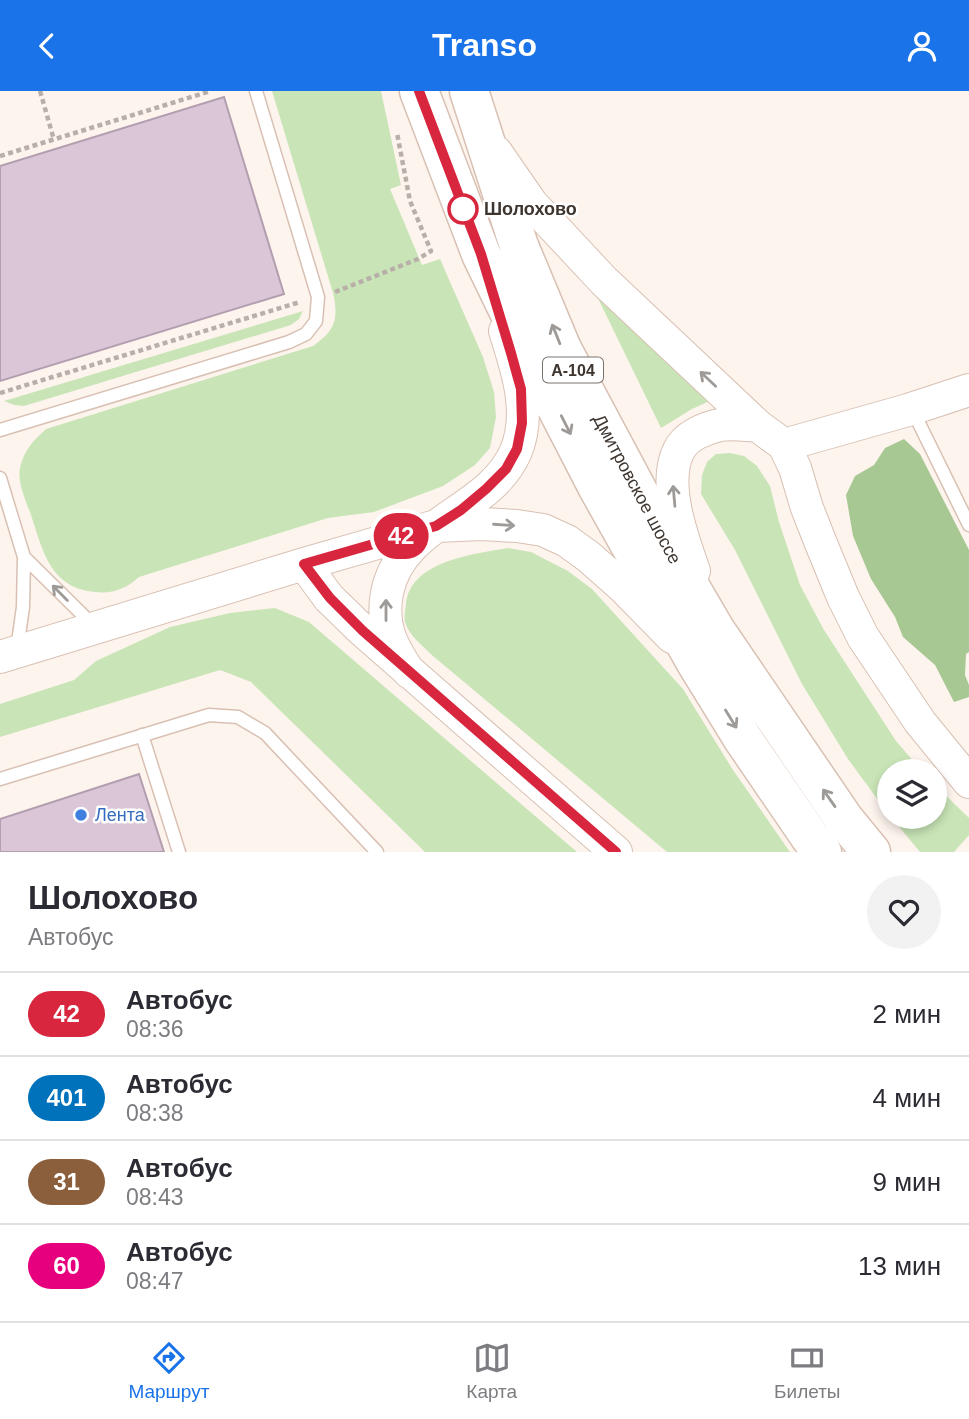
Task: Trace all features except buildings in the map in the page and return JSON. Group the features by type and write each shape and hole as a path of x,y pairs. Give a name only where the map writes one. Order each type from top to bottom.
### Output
{"highway":[{"name":"Дмитровское шоссе","path":"419,91 481,254 598,488 705,646 871,852"},
{"name":"Дмитровское шоссе","path":"469,91 519,246 562,349 678,566 705,646 743,739 822,852"}],"street":[{"path":"469,91 492,146 532,204 604,281 758,426 784,445 843,597 863,637 920,722 969,782"},
{"path":"409,672 392,647 387,628 385,602 394,569 411,546 461,510 506,469 517,449 522,423 521,389 481,254"},
{"path":"784,445 969,390"},
{"path":"705,646 675,506 672,469 680,447 693,435 721,425 758,426"},
{"path":"8,655 436,526 482,524 543,530 568,541 624,589 705,646"},
{"path":"304,564 330,598 363,631 616,852"}],"lane":[{"path":"0,431 289,342 306,334 316,321 318,297 256,91"},
{"path":"912,408 969,525"},
{"path":"0,478 24,557 23,607 8,655"},
{"path":"24,557 96,628"},
{"path":"0,779 209,715 238,717 265,733 377,852"},
{"path":"142,735 179,852"}],"path":[{"path":"40,91 54,140"},
{"path":"0,156 211,91"},
{"path":"333,293 432,251 410,201 397,130"},
{"path":"0,393 301,302"}],"green space":[{"path":"272,91 381,91 401,185 390,189 422,265 440,259 483,357 494,392 496,417 490,448 475,465 443,486 374,512 328,518 139,577 124,588 113,591 80,589 58,575 51,565 22,492 20,468 27,451 37,438 46,429 313,346 334,324 336,310 333,293"},
{"path":"592,286 712,400 661,428"},
{"path":"303,311 299,319 291,325 24,406 4,401"},
{"path":"904,439 920,454 969,550 969,652 966,654 965,675 969,685 969,697 954,702 935,665 903,637 895,617 871,579 853,536 846,495 855,476 874,465 885,448"},
{"path":"716,454 744,456 757,466 770,486 800,585 824,630 896,741 912,759 877,759 877,799 848,759 802,684 735,550 701,494 702,475 707,462"},
{"path":"508,548 531,552 568,571 592,589 683,689 733,770 790,852 667,852 417,641 407,627 405,616 410,590 418,578 445,562"},
{"path":"275,608 309,622 577,852 425,852 251,682 220,670 0,737 0,704 74,680 96,661 170,627 230,613"},
{"path":"947,797 969,818 969,835 954,852 920,852 901,829 947,829"}],"bus line":[{"name":"42","path":"419,91 481,254 521,389 522,423 517,449 506,469 486,489 436,526 304,564 330,598 363,631 616,852"}],"place":[{"name":"Шолохово","path":"463,209"},
{"name":"Лента","path":"81,815"}]}
